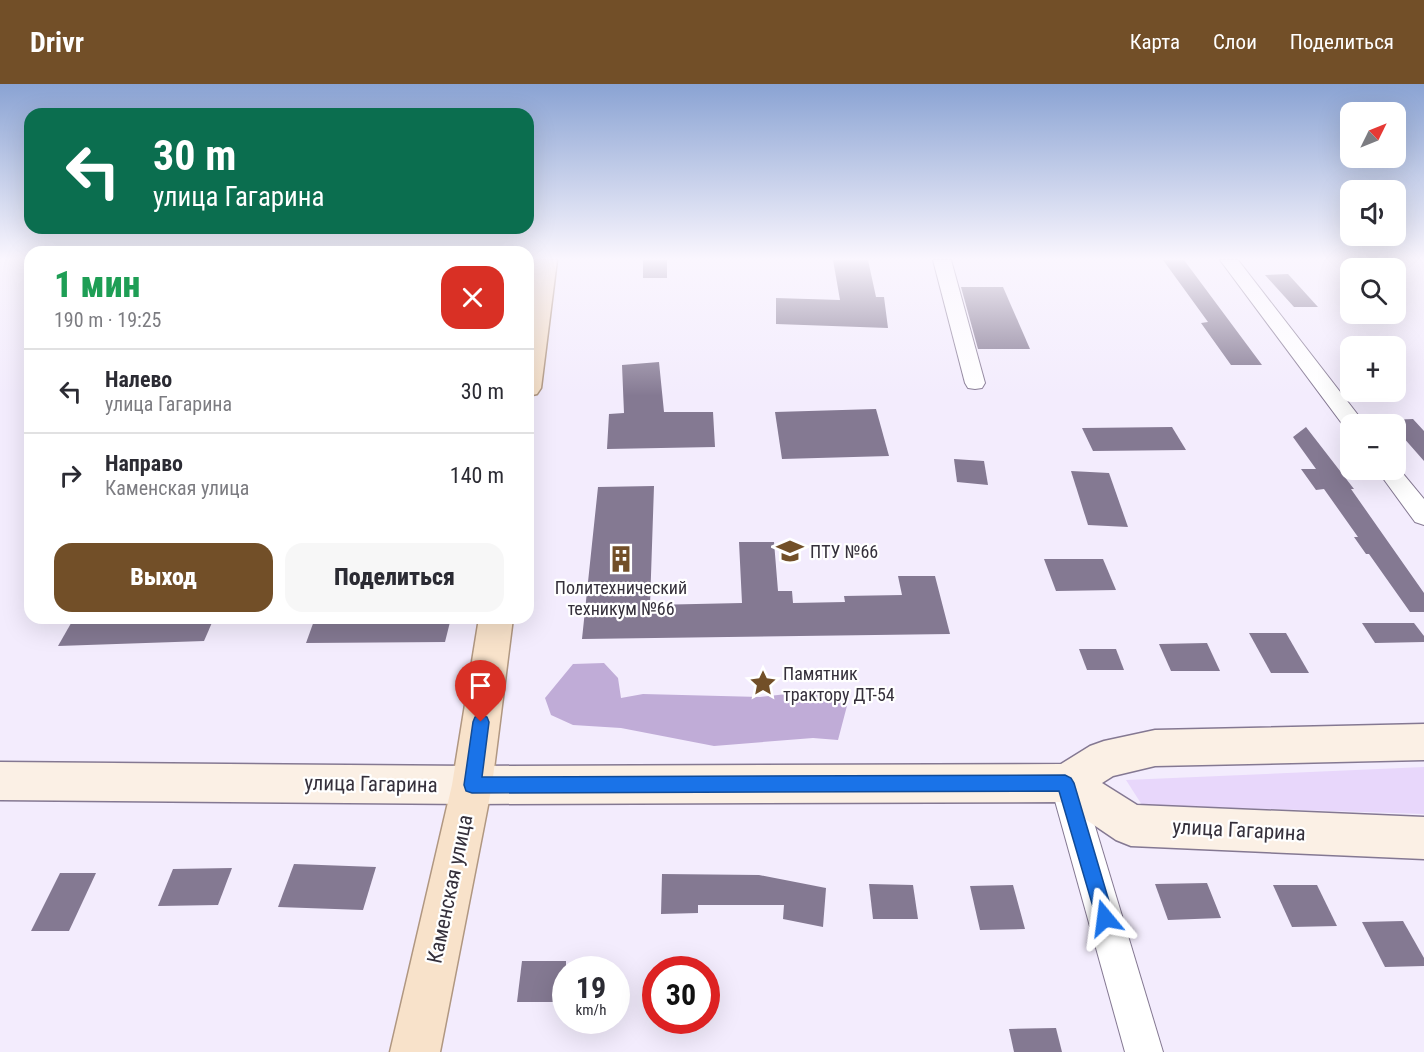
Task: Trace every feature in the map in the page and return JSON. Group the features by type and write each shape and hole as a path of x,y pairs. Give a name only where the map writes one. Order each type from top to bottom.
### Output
{"main road":[{"path":"534,345 540,305"},
{"name":"Каменская улица","path":"415,1052 472,785 495,624"}],"street":[{"path":"954,305 975,382"},
{"path":"1263,305 1346,414"},
{"path":"1396,480 1424,516"},
{"path":"1144,1052 1065,783 1104,759 1155,748 1424,742"},
{"name":"улица Гагарина","path":"0,781 472,785 1065,783 1131,825 1424,838"}],"shaded area":[{"path":"604,663 618,678 621,698 643,694 760,697 805,692 848,702 838,740 813,738 714,746 621,728 573,725 551,715 545,698 573,664"},
{"path":"1424,767 1424,814 1142,805 1126,780"}],"building":[{"path":"776,305 885,305 888,328 776,324"},
{"path":"966,305 1011,305 1030,349 978,349"},
{"path":"1196,305 1218,305 1262,365 1231,365 1201,323 1208,322"},
{"path":"1292,305 1318,307 1294,307"},
{"path":"659,362 664,412 713,412 715,447 607,449 609,414 624,413 622,365"},
{"path":"876,409 889,456 782,459 775,412"},
{"path":"1406,419 1413,419 1424,431 1424,461 1406,441"},
{"path":"1172,427 1186,450 1093,451 1082,428"},
{"path":"1306,427 1340,471 1340,480 1347,480 1354,489 1351,489 1424,593 1424,612 1410,612 1369,554 1366,554 1354,537 1358,537 1324,489 1316,490 1301,469 1316,469 1293,437"},
{"path":"954,459 984,461 988,485 957,482"},
{"path":"1071,471 1109,473 1128,527 1088,525"},
{"name":"Политехнический техникум №66","path":"654,486 650,605 742,603 739,542 774,542 778,591 792,591 793,603 845,602 844,596 902,595 898,576 935,576 950,634 582,639 598,487"},
{"path":"1044,559 1103,559 1116,590 1056,591"},
{"path":"1362,623 1414,623 1424,636 1424,642 1375,643"},
{"path":"71,624 211,624 204,641 58,646"},
{"path":"313,624 450,624 445,642 306,643"},
{"path":"1249,633 1286,633 1309,673 1271,673"},
{"path":"1207,643 1220,671 1171,671 1159,644"},
{"path":"1079,649 1116,649 1124,670 1087,670"},
{"path":"294,864 376,867 363,910 278,907"},
{"path":"232,868 218,905 158,906 173,869"},
{"path":"60,873 96,873 69,931 31,931"},
{"path":"662,874 759,875 826,888 823,927 783,919 784,905 698,905 698,913 661,914"},
{"path":"1207,883 1221,918 1168,920 1155,884"},
{"path":"869,884 913,885 918,919 873,919"},
{"path":"1013,885 1025,929 980,930 970,886"},
{"path":"1273,885 1317,885 1337,926 1292,927"},
{"path":"1403,921 1424,958 1424,966 1385,967 1362,922"},
{"path":"522,961 552,961 552,1002 517,1002"},
{"path":"1056,1028 1062,1052 1014,1052 1009,1029"}],"place":[{"name":"ПТУ №66","path":"790,551"},
{"name":"Политехнический техникум №66","path":"621,559"},
{"name":"Памятник трактору ДТ-54","path":"763,683"}],"route":[{"path":"481,722 472,785 1065,783 1105,918"}]}
